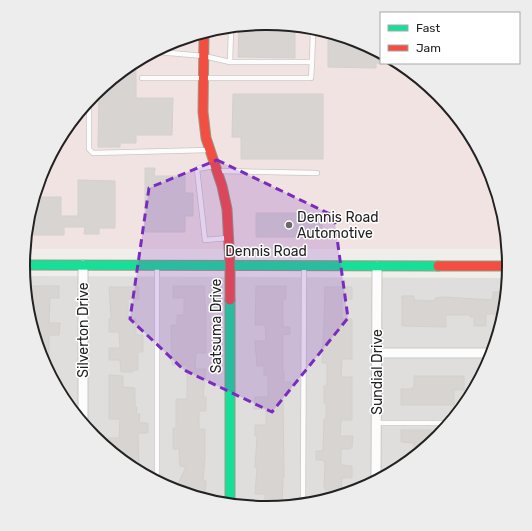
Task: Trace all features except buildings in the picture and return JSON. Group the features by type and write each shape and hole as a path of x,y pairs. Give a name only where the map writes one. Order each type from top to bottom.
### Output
{"street":[{"name":"Satsuma Drive","path":"204,38 203,112 206,138 227,209 229,238 230,498"},
{"name":"Dennis Road","path":"30,265 502,266"},
{"name":"Silverton Drive","path":"83,265 83,414"},
{"name":"Sundial Drive","path":"376,474 377,266"},
{"path":"377,353 485,353"}],"lane":[{"path":"230,33 230,62"},
{"path":"142,78 311,78 313,35"},
{"path":"165,53 204,56 230,62 312,62"},
{"path":"89,110 89,149 93,153 210,150"},
{"path":"229,238 205,240 196,169 317,173"},
{"path":"156,474 157,265"},
{"path":"303,498 304,266"},
{"path":"376,423 442,422"}],"highlighted area":[{"path":"217,160 334,216 348,318 272,412 184,370 130,319 149,188"}],"shaded area":[{"path":"266,30 297,32 342,42 380,60 380,64 387,64 397,70 433,99 462,135 484,175 497,220 501,249 31,249 35,220 48,175 70,135 99,99 135,70 162,54 190,42 235,32"},
{"path":"31,276 501,278 497,311 484,356 462,396 433,432 397,461 370,477 342,489 297,499 266,501 235,499 190,489 162,477 135,461 99,432 70,396 48,356 35,311"}],"traffic: fast":[{"path":"30,265 438,266"},
{"path":"230,300 230,498"}],"traffic: jam":[{"path":"204,38 203,112 206,138 222,186 227,209 230,300"},
{"path":"438,266 502,266"}],"place":[{"name":"Dennis Road Automotive","path":"289,225"}]}
